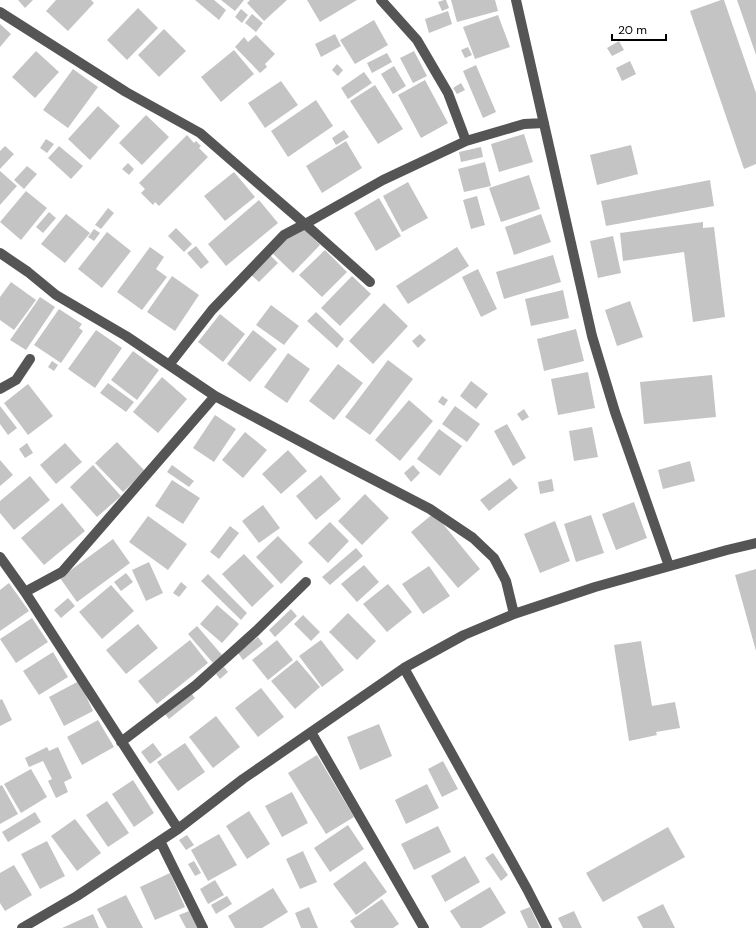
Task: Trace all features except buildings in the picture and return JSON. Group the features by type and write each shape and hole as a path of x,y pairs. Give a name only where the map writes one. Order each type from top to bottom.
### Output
{"street":[{"path":"381,0 417,40 448,93 466,141"},
{"path":"516,0 592,336 615,412 669,566"},
{"path":"0,12 126,92 200,134 370,282"},
{"path":"169,365 212,310 284,235 383,180 466,141 544,123"},
{"path":"0,253 28,272 56,295 126,336 216,396 430,509 473,538 494,558 506,582 514,614"},
{"path":"0,389 16,380 30,359"},
{"path":"25,592 62,572 216,396"},
{"path":"22,928 77,896 178,829 243,779 404,668 464,635 514,614 595,587 756,543"},
{"path":"0,557 25,592 178,829"},
{"path":"121,742 196,685 256,631 306,582"},
{"path":"404,668 527,889 547,928"},
{"path":"311,732 424,928"},
{"path":"160,841 203,928"}]}
